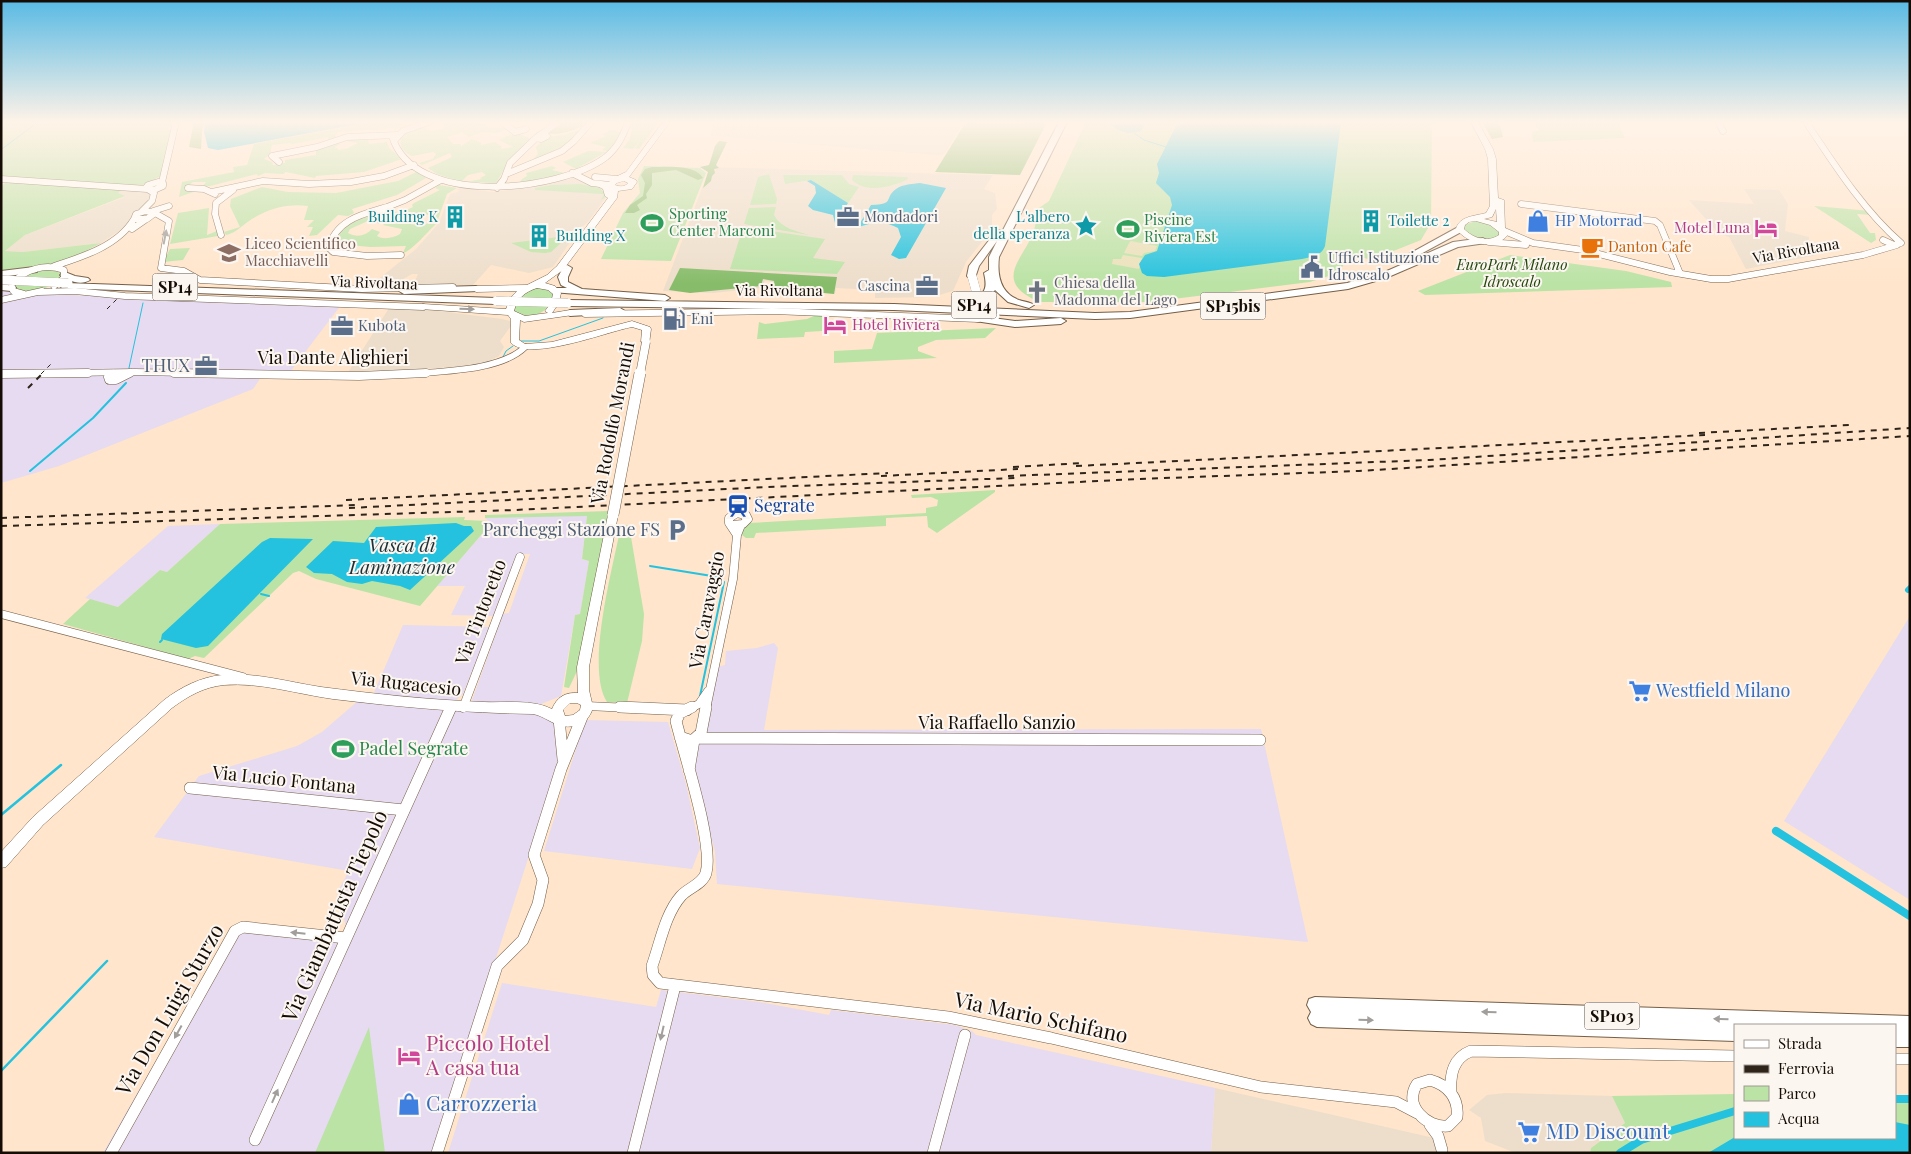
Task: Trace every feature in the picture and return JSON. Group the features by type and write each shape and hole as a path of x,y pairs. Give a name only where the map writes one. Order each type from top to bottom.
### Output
{"highway":[{"path":"836,303 960,302 982,298 992,287 988,259 1029,176"},
{"name":"SP15bis","path":"1035,176 995,254 993,265 999,289 1006,298 1019,304 1093,309 1200,302"},
{"name":"Via Rivoltana","path":"750,305 836,303 959,304 1096,311 1142,309 1309,288 1355,279 1389,267 1460,229"},
{"path":"997,319 980,305 972,276 974,266 1000,232"},
{"name":"Via Rivoltana","path":"750,305 902,307 1124,315 1313,292 1362,282 1395,271 1456,244 1486,242"},
{"path":"567,268 563,280 568,286 603,292"},
{"path":"1,274 34,270"},
{"name":"SP14","path":"1,281 67,281"},
{"name":"Via Rivoltana","path":"67,281 284,293 496,299"},
{"name":"Via Rivoltana","path":"67,281 203,295 324,292 496,299 569,305"},
{"name":"SP15bis","path":"1102,320 1148,317 1236,305 1330,291 1362,282"},
{"name":"SP14","path":"324,292 476,289"},
{"path":"555,290 603,292 750,305"},
{"name":"SP14","path":"284,293 423,307"},
{"name":"SP14","path":"569,305 750,305"},
{"name":"SP14","path":"902,307 960,311 1015,324 1102,320"},
{"path":"978,319 997,319"},
{"name":"SP103","path":"1734,1032 1316,1012 1864,1024"},
{"name":"SP103","path":"1896,1025 1910,1025"},
{"path":"1896,1038 1910,1038"}],"main road":[{"path":"612,187 626,176"},
{"path":"516,334 555,303 557,296 555,290 556,283 625,189 633,184 631,180 634,176"},
{"path":"1473,219 1489,215 1494,206 1492,176"},
{"path":"1486,242 1502,238 1504,234 1502,229 1499,176"},
{"path":"620,179 631,180"},
{"path":"598,215 610,194 599,180"},
{"path":"612,187 625,189"},
{"path":"525,348 517,344 510,306 513,300 558,270 614,196 612,187"},
{"name":"Via Rivoltana","path":"1486,242 1470,237 1460,229 1462,223 1473,219 1486,220 1502,229"},
{"path":"476,289 545,286 555,290"},
{"path":"423,307 536,317 569,305"},
{"name":"Via Rodolfo Morandi","path":"525,348 541,347 632,324 641,325 647,329 583,668 575,688 564,701"},
{"name":"Via Rodolfo Morandi","path":"583,668 585,710"},
{"name":"Via Rugacesio","path":"1,862 43,816 168,704 185,692 206,682 232,680 457,707 533,709 546,711 559,719"},
{"path":"575,697 585,710 572,722 559,719 556,712 564,701 575,697"},
{"name":"Via Rugacesio","path":"533,709 564,701"}],"street":[{"path":"149,187 162,176"},
{"path":"67,281 71,264 112,243 154,212 165,176"},
{"path":"188,188 212,192 261,181 318,184 364,180 381,176"},
{"path":"434,176 441,180 464,186 497,188 536,184 563,176"},
{"path":"504,188 505,176"},
{"path":"497,188 505,176"},
{"path":"583,176 599,180 620,179"},
{"path":"588,176 612,187"},
{"path":"1844,176 1884,228 1898,242"},
{"path":"1,179 127,188 162,185"},
{"path":"401,255 367,256 333,252 329,248 332,236 347,221 405,200 441,180"},
{"path":"221,235 214,210 214,204 218,198 234,189 261,181"},
{"path":"1,299 18,278 34,270 52,267 84,255 115,238 130,226 134,216 148,207 155,196 149,187"},
{"path":"212,192 218,198"},
{"path":"1521,204 1655,220 1660,224 1674,263 1683,272"},
{"path":"387,207 380,220 411,217"},
{"path":"140,212 154,212 168,221 160,265 162,269 184,271 200,280 274,286 476,289"},
{"path":"134,219 144,220"},
{"path":"1880,250 1885,245 1883,238 1886,234 1884,228"},
{"name":"Via Rivoltana","path":"1502,229 1533,243 1601,254 1665,271 1683,272 1717,279 1880,250 1898,242 1910,241"},
{"path":"1883,238 1898,242"},
{"name":"Via Rivoltana","path":"1486,242 1601,254"},
{"path":"52,267 67,281 125,296 423,307"},
{"path":"1,299 38,292 67,281"},
{"name":"SP14","path":"38,292 67,281"},
{"path":"8,288 24,294"},
{"name":"Via Rivoltana","path":"569,305 619,315 772,311 978,319"},
{"name":"Via Dante Alighieri","path":"3,375 93,375 110,376 109,380 135,372 378,376 473,369 518,354 525,348"},
{"name":"Via Caravaggio","path":"703,722 733,579 737,525"},
{"name":"Via Tintoretto","path":"457,707 520,556"},
{"path":"1,614 277,686"},
{"path":"204,667 210,675 206,682"},
{"name":"Via Caravaggio","path":"688,710 699,704 708,691"},
{"name":"Via Giambattista Tiepolo","path":"255,1140 404,810 457,707"},
{"path":"585,710 688,710 700,712 703,722 696,739 688,773"},
{"path":"585,710 592,712 659,714 670,716 676,721 706,846 708,863 706,874"},
{"name":"Via Rodolfo Morandi","path":"437,1153 497,966 525,937 539,897 542,876 534,862 534,855 561,769 585,710"},
{"path":"676,721 680,713 688,710"},
{"name":"Via Rodolfo Morandi","path":"559,719 563,752 561,769"},
{"name":"Via Raffaello Sanzio","path":"703,722 710,734 734,739"},
{"path":"680,738 686,741 696,739"},
{"name":"Via Raffaello Sanzio","path":"696,739 1260,740"},
{"name":"Via Lucio Fontana","path":"190,788 404,810"},
{"name":"Via Mario Schifano","path":"706,874 679,898 652,966 653,975 657,982 675,986 948,1017 1051,1038 1261,1086 1396,1102 1417,1113"},
{"name":"Via Don Luigi Sturzo","path":"114,1147 235,931 243,927 346,938"},
{"path":"634,1153 675,986"},
{"path":"933,1153 965,1034"},
{"path":"1396,1102 1413,1091 1420,1082 1444,1077 1463,1053 1479,1051 1734,1056"},
{"path":"1896,1059 1910,1059"},
{"path":"1430,1125 1441,1128 1448,1127 1455,1122 1458,1112 1451,1092 1450,1076 1453,1067"},
{"path":"1433,1080 1451,1092"},
{"path":"1413,1091 1412,1102 1417,1113 1430,1125 1438,1136 1442,1151"},
{"path":"1442,1151 1448,1127"}],"shaded area":[{"path":"574,176 582,182 600,188 607,196 588,222 579,229 553,267 529,273 491,265 473,285 419,285 415,281 418,274 412,274 396,283 384,286 371,285 416,249 439,223 450,194 458,192 459,190 457,190 460,188 493,192 533,187"},
{"name":"Mondadori","path":"707,176 992,176 984,189 995,193 997,209 992,215 992,229 966,262 953,291 932,297 875,298 875,290 836,288 835,294 772,288 773,282 765,281 761,288 713,293 663,291"},
{"path":"122,189 149,192 152,196 144,207 132,214 129,224 101,243 23,252 5,251 25,235 125,197 117,193"},
{"path":"1744,189 1779,190 1788,204 1785,231 1809,237 1808,249 1817,255 1746,269 1729,237 1718,233 1689,200 1754,204"},
{"path":"1,290 73,295 341,305 290,372 264,373 253,389 59,466 1,483"},
{"path":"391,305 502,319 510,321 511,326 500,341 504,347 499,356 481,365 420,369 415,372 347,374"},
{"path":"587,515 582,559 589,561 580,614 575,615 561,696 541,704 471,703 503,614 509,613 530,554 517,554 494,616 451,615 465,586 437,586 482,534 489,521 485,518"},
{"path":"220,524 167,572 160,570 118,607 85,598 168,526"},
{"path":"1910,616 1910,900 1784,821"},
{"path":"403,625 490,627 463,694 456,700 450,703 373,695"},
{"path":"774,643 778,648 764,730 1261,729 1308,942 717,884 715,851 693,773 697,742 718,667 725,665 726,651 757,648"},
{"path":"359,700 531,711 554,720 560,754 557,769 433,1153 103,1153 230,931 343,933 346,927 338,891 349,871 154,837 199,776 297,746 322,732"},
{"path":"585,720 668,722 686,784 700,848 692,869 544,851"},
{"path":"502,983 656,1007 661,990 759,1002 829,1015 831,1010 955,1025 972,1031 976,1035 1215,1088 1211,1153 448,1153"},
{"path":"1215,1088 1434,1138 1438,1153 1211,1153"},
{"path":"1506,1093 1612,1096 1625,1123 1591,1148 1590,1153 1516,1153 1485,1141 1481,1118 1469,1110 1487,1095"}],"green space":[{"path":"1,176 161,176 141,186"},
{"path":"214,176 250,176 210,186 203,186 206,182 193,182 184,189 199,190 179,197 182,182"},
{"path":"408,176 422,176 426,178 397,195 352,209 354,213 348,216 338,215 317,235 309,236 313,227 307,227 314,220 304,220 308,206 300,205 270,210 233,233 226,235 224,232 240,227 230,206 231,199 262,187 288,192 336,193 398,181"},
{"path":"443,176 467,176 461,182"},
{"path":"484,176 500,176 496,183 465,182 482,179 480,178"},
{"path":"527,176 557,176 548,179 520,182"},
{"name":"Sporting Center Marconi","path":"639,176 705,176 671,261 601,259 623,213 640,193 638,179"},
{"path":"641,176 652,176 652,185 646,194 647,198 637,205 640,210 634,213 625,213 630,205 643,196 645,183"},
{"path":"689,176 701,176 703,178 698,180"},
{"path":"707,176 712,176 711,181 703,188"},
{"path":"770,176 777,199 776,204 750,205 758,177"},
{"path":"783,176 843,176 849,184 859,187 848,203 811,180 785,184"},
{"path":"853,176 907,177 908,179 879,188 864,187 852,180"},
{"path":"1061,176 1431,176 1431,223 1421,240 1371,260 1355,255 1346,255 1339,271 1310,282 1149,302 1039,302 1022,292 1015,282 1014,272 1031,238 1035,226 1035,213 1049,201"},
{"path":"8,181 122,189 118,193 125,196 25,235 5,251 23,252 101,243 67,261 1,277 1,186"},
{"path":"580,184 600,188 607,196 601,200 604,195 602,194 535,190 535,188 551,185"},
{"path":"439,185 457,188 447,194 438,219 423,213 391,216 392,210 397,212 405,211 413,207 414,203 440,190 435,188"},
{"path":"1814,206 1870,211 1872,215 1857,214 1870,233 1875,233 1876,240 1871,243"},
{"path":"776,207 774,215 781,223 809,235 744,224 749,208"},
{"path":"209,208 207,235 217,231 218,236 170,244 178,213"},
{"path":"378,213 370,220 350,229 348,233 361,236 372,229 380,232 377,236 388,238 400,234 402,229 383,225 391,220 409,221 410,224 424,226 432,219 437,220 437,223 416,244 403,253 406,246 371,247 336,244 338,237 346,227 358,220"},
{"path":"1476,221 1486,222 1500,230 1500,236 1481,238 1464,231 1464,225"},
{"path":"743,227 825,239 813,258 845,262 837,274 730,269"},
{"path":"566,236 563,240 567,242 561,243 551,252 545,253 531,252 511,243"},
{"path":"190,248 183,260 163,262 170,249"},
{"name":"EuroPark Milano Idroscalo","path":"1510,255 1626,271 1671,282 1672,287 1425,295 1418,291"},
{"path":"680,268 837,277 834,294 775,288 774,281 763,279 761,286 690,293 669,290"},
{"path":"48,269 61,273 59,279 49,287 35,291 16,288 16,283 31,273"},
{"path":"536,288 548,289 553,293 549,306 544,311 531,316 525,316 513,310 522,294"},
{"path":"816,315 830,316 822,331 805,332 804,337 757,339 759,322 765,324 807,319"},
{"path":"996,328 985,338 936,340 918,347 918,351 937,358 834,363 834,351 872,349 877,333"},
{"path":"995,490 995,492 937,533 928,527 927,516 886,518 886,526 756,533 754,538 746,538 742,535 743,530 750,523 926,513 926,508 937,506 938,500 931,497 912,498 911,495"},
{"path":"609,511 578,669 569,688 564,687 575,615 580,614 589,561 582,559 587,516 485,518 485,515"},
{"path":"465,517 464,520 489,521 482,534 420,606 316,579 299,571 293,573 204,658 195,656 188,659 63,624 90,599 118,607 160,570 167,572 220,524"},
{"path":"629,525 644,614 642,641 627,703 607,702 601,686 599,666 603,617 621,526"},
{"path":"369,1027 385,1153 315,1153"},
{"path":"1734,1094 1734,1139 1896,1139 1896,1096 1910,1097 1910,1153 1590,1153 1591,1148 1625,1123 1612,1096"}],"sand":[{"path":"1131,241 1157,246 1155,251 1144,253 1142,256 1124,253"},
{"path":"1123,255 1142,258 1139,269 1112,264 1113,259 1121,259"}],"water":[{"path":"1158,176 1334,176 1325,246 1316,256 1302,259 1164,277 1147,276 1142,273 1139,264 1145,255 1157,251 1172,205 1170,197 1156,183"},
{"path":"811,180 848,203 835,223 833,215 813,210 808,206 816,193 815,186 807,181"},
{"path":"920,183 946,188 906,258 899,259 891,255 901,237 898,228 893,225 878,223 867,224 857,228 871,205 886,202 899,187"},
{"name":"Vasca di Laminazione","path":"456,523 471,526 474,531 410,590 400,586 372,581 362,584 347,582 332,574 314,573 306,567 333,541 364,543 376,527"},
{"name":"Vasca di Laminazione","path":"270,538 313,539 208,646 196,648 161,639 162,634 262,542"},
{"path":"1896,1122 1910,1125 1910,1153 1708,1153 1734,1138 1896,1139"}],"waterway":[{"path":"129,368 143,303"},
{"path":"521,341 539,341 603,318"},
{"path":"503,357 506,351 513,346"},
{"path":"30,471 93,418 126,383"},
{"path":"650,566 718,577 724,582 700,696"},
{"path":"261,594 269,596"},
{"path":"1,815 61,765"},
{"path":"1776,831 1910,916"},
{"path":"1,1071 107,961"},
{"path":"1896,1099 1910,1099"},
{"path":"1620,1153 1641,1140 1734,1111"}],"railway":[{"path":"107,309 119,297"},
{"path":"41,374 52,363"},
{"path":"28,388 43,373"},
{"path":"1699,433 1849,425"},
{"path":"1008,476 1429,460 1910,428"},
{"path":"1076,466 1705,435"},
{"path":"1,526 515,510 1138,479 1359,471 1910,436"},
{"path":"1013,467 1083,463"},
{"path":"881,476 1018,469"},
{"path":"346,500 888,473"},
{"path":"349,508 767,487 1015,478"},
{"path":"1,518 356,505"}],"place":[{"name":"Building K","path":"455,217"},
{"name":"Mondadori","path":"848,217"},
{"name":"Toilette 2","path":"1371,221"},
{"name":"HP Motorrad","path":"1538,221"},
{"name":"Sporting Center Marconi","path":"652,223"},
{"name":"L'albero della speranza","path":"1086,226"},
{"name":"Motel Luna","path":"1766,228"},
{"name":"Piscine Riviera Est","path":"1128,229"},
{"name":"Building X","path":"539,236"},
{"name":"Danton Cafe","path":"1592,247"},
{"name":"Liceo Scientifico Macchiavelli","path":"229,253"},
{"name":"Uffici Istituzione Idroscalo","path":"1312,267"},
{"name":"Cascina","path":"927,286"},
{"name":"Chiesa della Madonna del Lago","path":"1037,292"},
{"name":"Eni","path":"674,319"},
{"name":"Hotel Riviera","path":"835,325"},
{"name":"Kubota","path":"342,326"},
{"name":"THUX","path":"206,366"},
{"name":"Segrate","path":"738,506"},
{"name":"Parcheggi Stazione FS","path":"677,530"},
{"name":"Westfield Milano","path":"1640,691"},
{"name":"Padel Segrate","path":"343,749"},
{"name":"Piccolo Hotel A casa tua","path":"409,1056"},
{"name":"Carrozzeria","path":"409,1104"},
{"name":"MD Discount","path":"1529,1132"}]}
